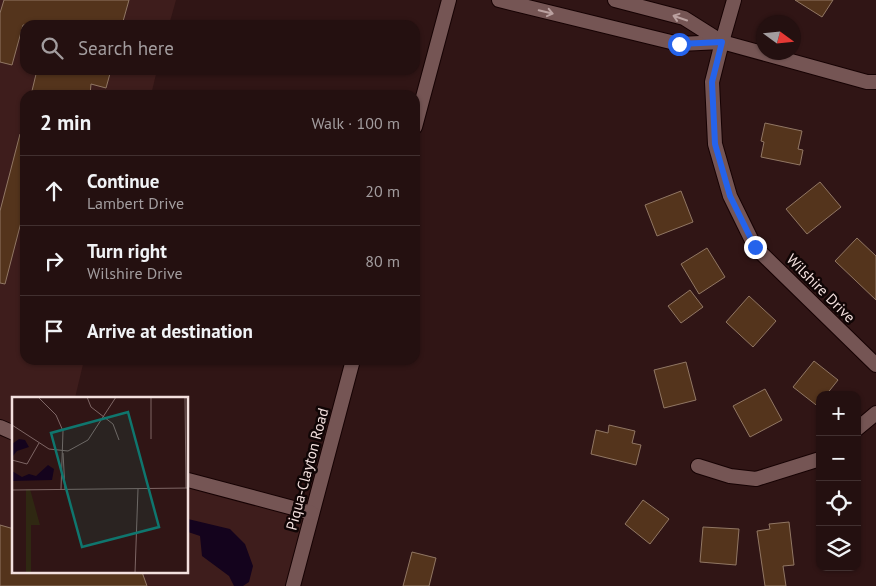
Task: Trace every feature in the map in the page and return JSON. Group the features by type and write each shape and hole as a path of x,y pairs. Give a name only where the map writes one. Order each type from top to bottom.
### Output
{"street":[{"path":"420,108 449,0"},
{"path":"499,0 679,44 722,42"},
{"path":"615,0 684,18 722,42 867,82 876,82"},
{"name":"Wilshire Drive","path":"734,0 712,82 715,144 730,196 755,247 876,366"},
{"name":"Piqua-Clayton Road","path":"293,586 352,365"},
{"path":"861,426 876,413"},
{"path":"0,426 12,432"},
{"path":"698,466 730,476 756,479 816,460"},
{"path":"189,480 312,513"}],"shaded area":[{"path":"0,0 176,0 170,20 20,20 20,75 156,75 152,90 20,90 20,365 83,365 75,397 12,397 12,574 189,574 189,480 312,513 293,586 0,586"},
{"path":"189,519 230,529 245,544 253,566 249,582 243,586 234,586 229,576 202,556 200,536 189,532"}],"building":[{"path":"4,0 129,0 123,20 20,20 20,36 12,65 0,62 0,13"},
{"path":"795,0 833,0 822,17"},
{"path":"36,75 110,75 106,88 91,84 90,90 32,90"},
{"path":"765,123 802,131 798,149 803,150 800,165 761,157 764,142 761,141"},
{"path":"20,134 20,226 5,284 0,283 0,211"},
{"path":"820,182 841,207 807,234 786,209"},
{"path":"681,191 693,222 657,236 645,205"},
{"path":"857,238 876,256 876,300 835,261"},
{"path":"707,248 725,277 699,294 681,264"},
{"path":"690,290 703,307 681,323 668,306"},
{"path":"749,296 776,321 753,347 726,322"},
{"path":"814,361 838,380 829,391 816,391 816,405 793,387"},
{"path":"686,362 696,400 664,408 654,370"},
{"path":"765,389 782,420 750,437 733,406"},
{"path":"609,425 635,431 632,443 641,445 636,465 591,454 596,430 608,433"},
{"path":"643,500 669,519 650,544 625,524"},
{"path":"789,522 794,565 783,566 786,586 765,586 757,531 770,529 769,524"},
{"path":"0,525 12,528 12,574 143,574 147,586 0,586"},
{"path":"703,527 739,529 736,565 700,562"},
{"path":"412,552 436,558 429,586 403,586"}],"route":[{"path":"679,44 722,42 712,82 715,144 730,196 755,247"}]}
